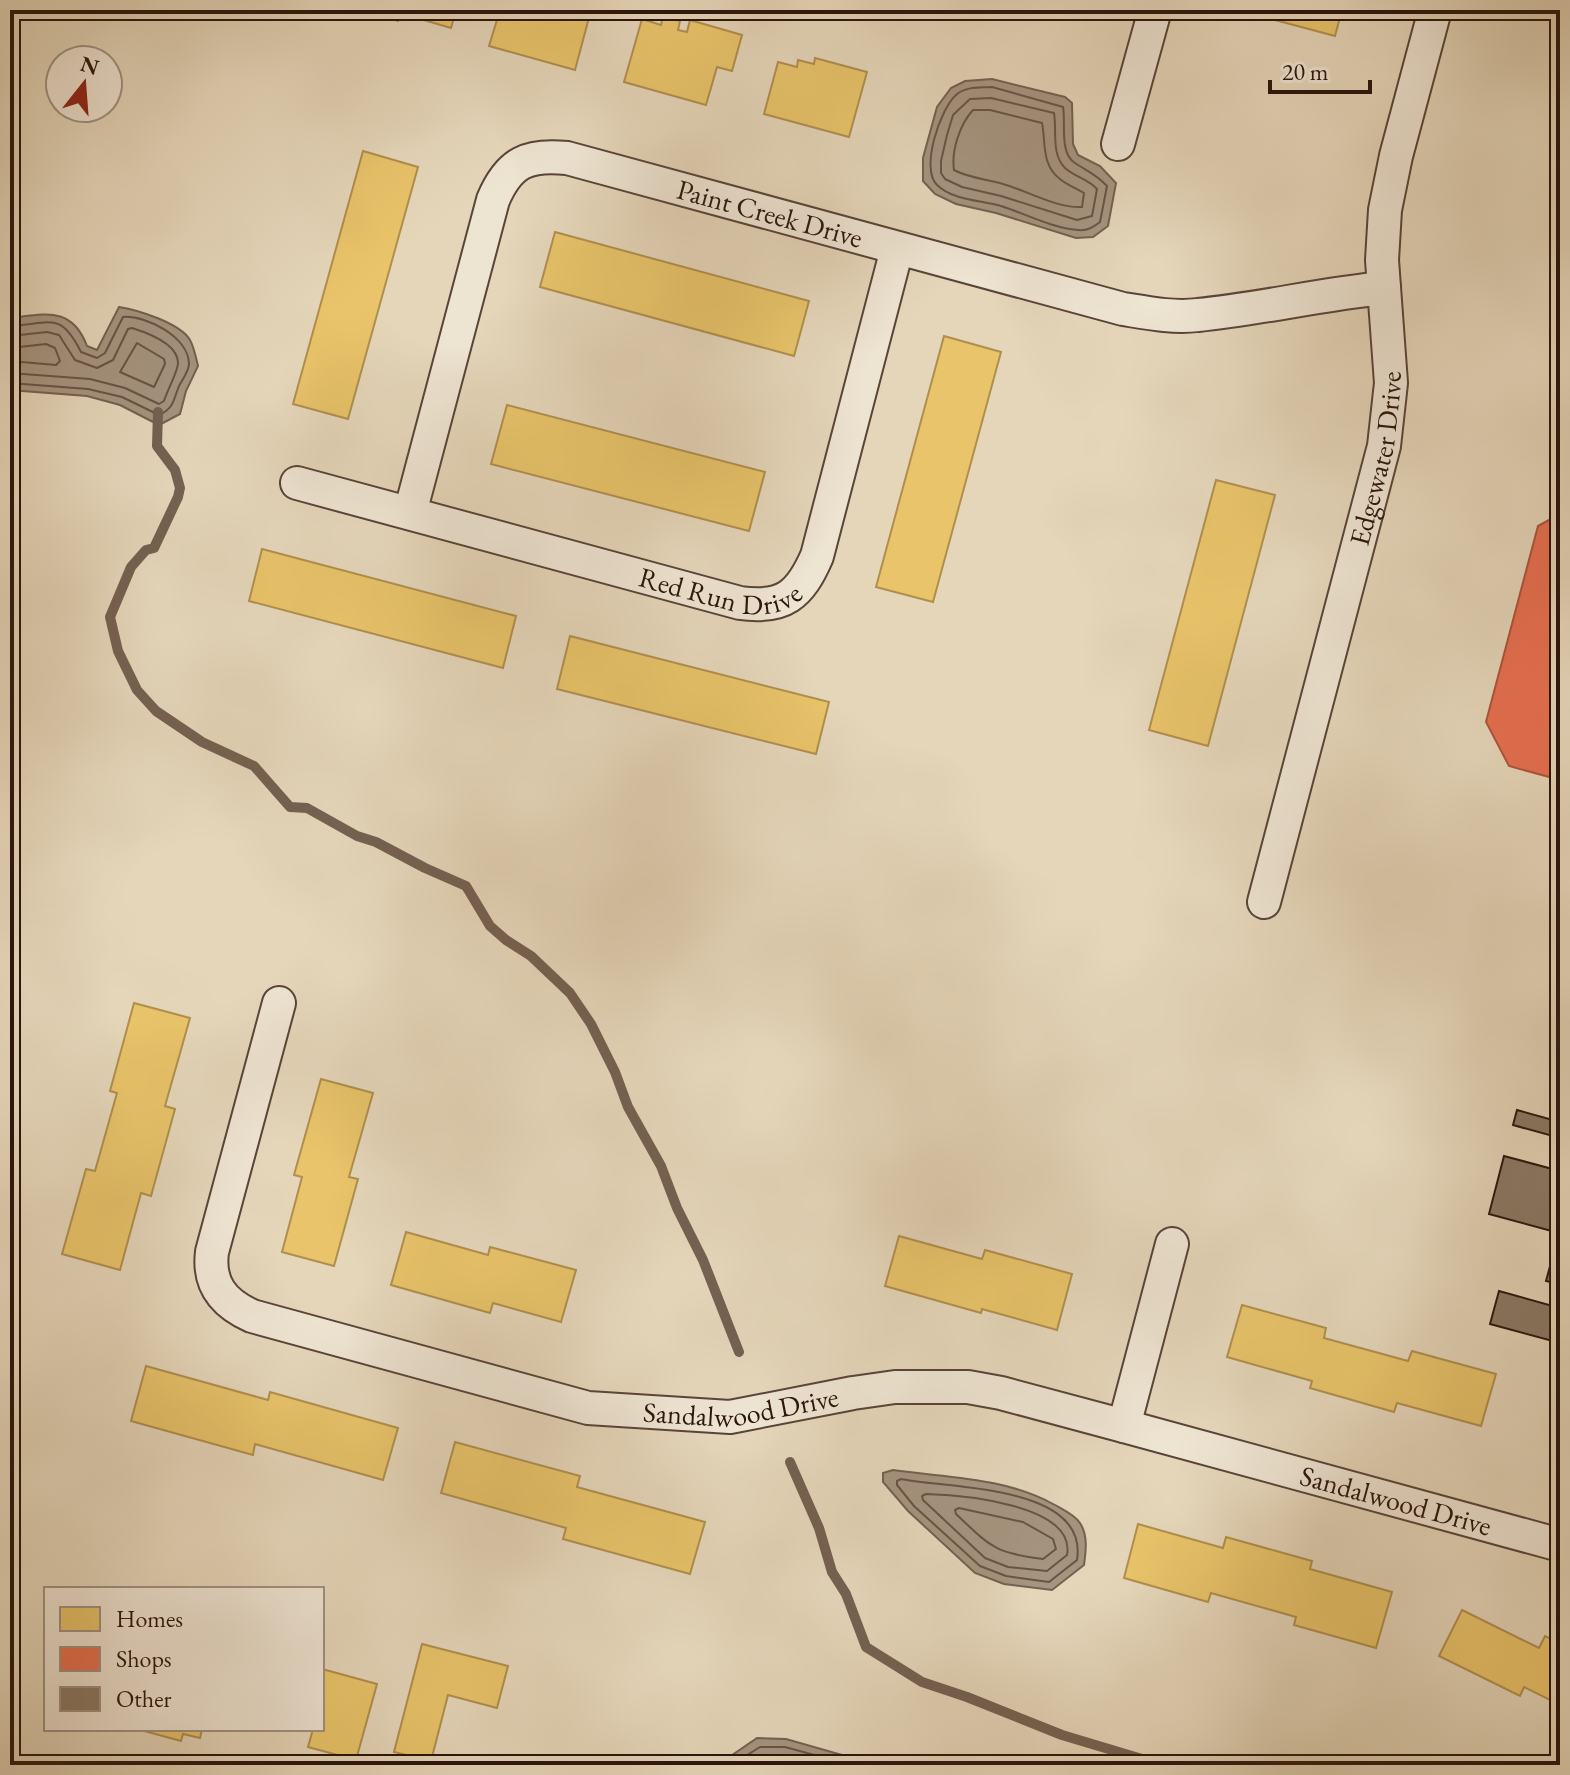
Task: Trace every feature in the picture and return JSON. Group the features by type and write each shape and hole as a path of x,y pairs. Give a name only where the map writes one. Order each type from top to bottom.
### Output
{"street":[{"path":"1118,144 1155,10"},
{"name":"Edgewater Drive","path":"1264,902 1384,446 1391,383 1382,260 1385,210 1396,156 1435,10"},
{"name":"Paint Creek Drive","path":"410,513 493,200 502,179 521,162 543,156 567,158 1123,309 1165,316 1197,316 1344,291 1384,288"},
{"name":"Red Run Drive","path":"297,483 740,603 771,605 797,591 817,556 897,249"},
{"name":"Sandalwood Drive","path":"279,1003 210,1267 218,1292 239,1311 588,1408 730,1417 895,1387 968,1387 1001,1393 1560,1545"},
{"path":"1124,1426 1172,1244"}],"water":[{"path":"992,79 1065,97 1072,103 1073,144 1078,155 1100,166 1116,183 1108,226 1093,237 1076,238 956,204 935,194 923,181 923,158 937,107 951,88 965,81"},
{"path":"119,307 168,323 190,340 198,366 186,391 180,414 159,425 120,405 87,396 10,390 10,318 46,315 66,319 81,333 87,346 97,350"},
{"path":"893,1470 996,1484 1055,1505 1075,1517 1083,1528 1086,1543 1084,1565 1052,1590 1004,1584 975,1573 908,1511 883,1482 883,1473"},
{"path":"757,1738 786,1739 863,1761 896,1761 898,1765 722,1765"}],"building: Homes":[{"path":"364,10 456,10 451,28 400,13 398,21"},
{"path":"500,10 591,10 575,70 489,46"},
{"path":"1278,10 1342,10 1335,36 1275,20"},
{"path":"663,17 680,21 678,30 687,32 690,20 742,35 732,71 717,67 706,105 624,82 642,19 661,25"},
{"path":"815,58 867,72 849,137 764,114 778,62 797,67 798,60 814,64"},
{"path":"363,151 418,167 348,419 293,404"},
{"path":"555,232 809,301 794,356 540,287"},
{"path":"944,336 1001,352 933,602 876,587"},
{"path":"507,405 765,472 749,531 491,464"},
{"path":"1216,480 1275,495 1208,746 1149,730"},
{"path":"262,549 516,616 503,668 249,601"},
{"path":"570,636 829,702 816,754 557,689"},
{"path":"134,1003 190,1018 165,1106 175,1109 151,1196 141,1193 120,1270 62,1254 86,1169 95,1171 117,1093 110,1091"},
{"path":"321,1079 373,1093 349,1177 358,1179 334,1266 282,1252 302,1177 294,1175"},
{"path":"406,1232 488,1255 490,1247 576,1270 561,1322 493,1303 490,1313 391,1285"},
{"path":"899,1236 982,1259 985,1250 1072,1274 1057,1330 885,1286"},
{"path":"1242,1305 1326,1328 1324,1338 1408,1361 1412,1351 1496,1374 1481,1426 1397,1403 1394,1412 1310,1388 1312,1381 1227,1357"},
{"path":"146,1366 268,1400 270,1392 398,1428 383,1480 255,1444 253,1455 131,1421"},
{"path":"455,1442 580,1476 577,1487 705,1522 690,1574 563,1539 566,1528 441,1493"},
{"path":"1138,1524 1223,1548 1226,1537 1312,1561 1310,1569 1392,1592 1376,1648 1294,1625 1296,1617 1211,1593 1208,1602 1124,1578"},
{"path":"1462,1610 1539,1648 1545,1636 1560,1643 1560,1705 1524,1687 1520,1696 1439,1656"},
{"path":"422,1644 508,1666 497,1708 448,1695 431,1761 394,1752"},
{"path":"324,1670 377,1684 356,1760 308,1747 312,1731 324,1731"},
{"path":"144,1731 202,1731 200,1738 183,1734 181,1741"}],"building: Shops":[{"path":"1560,514 1560,780 1509,766 1486,722 1538,526"}],"building: Other":[{"path":"1517,1110 1560,1122 1560,1138 1513,1125"},
{"path":"1504,1156 1560,1171 1560,1284 1546,1281 1559,1233 1489,1214"},
{"path":"1499,1291 1560,1308 1560,1343 1490,1324"}],"waterway":[{"path":"158,412 157,446 175,470 180,488 178,497 154,548 146,550 131,567 110,617 118,651 137,690 156,711 202,742 254,766 290,807 307,808 357,836 376,842 466,886 490,926 531,956 570,993 591,1024 628,1107 661,1166 739,1352"},
{"path":"790,1462 819,1528 832,1572 846,1594 866,1647 922,1682 1062,1735 1162,1765"}]}
